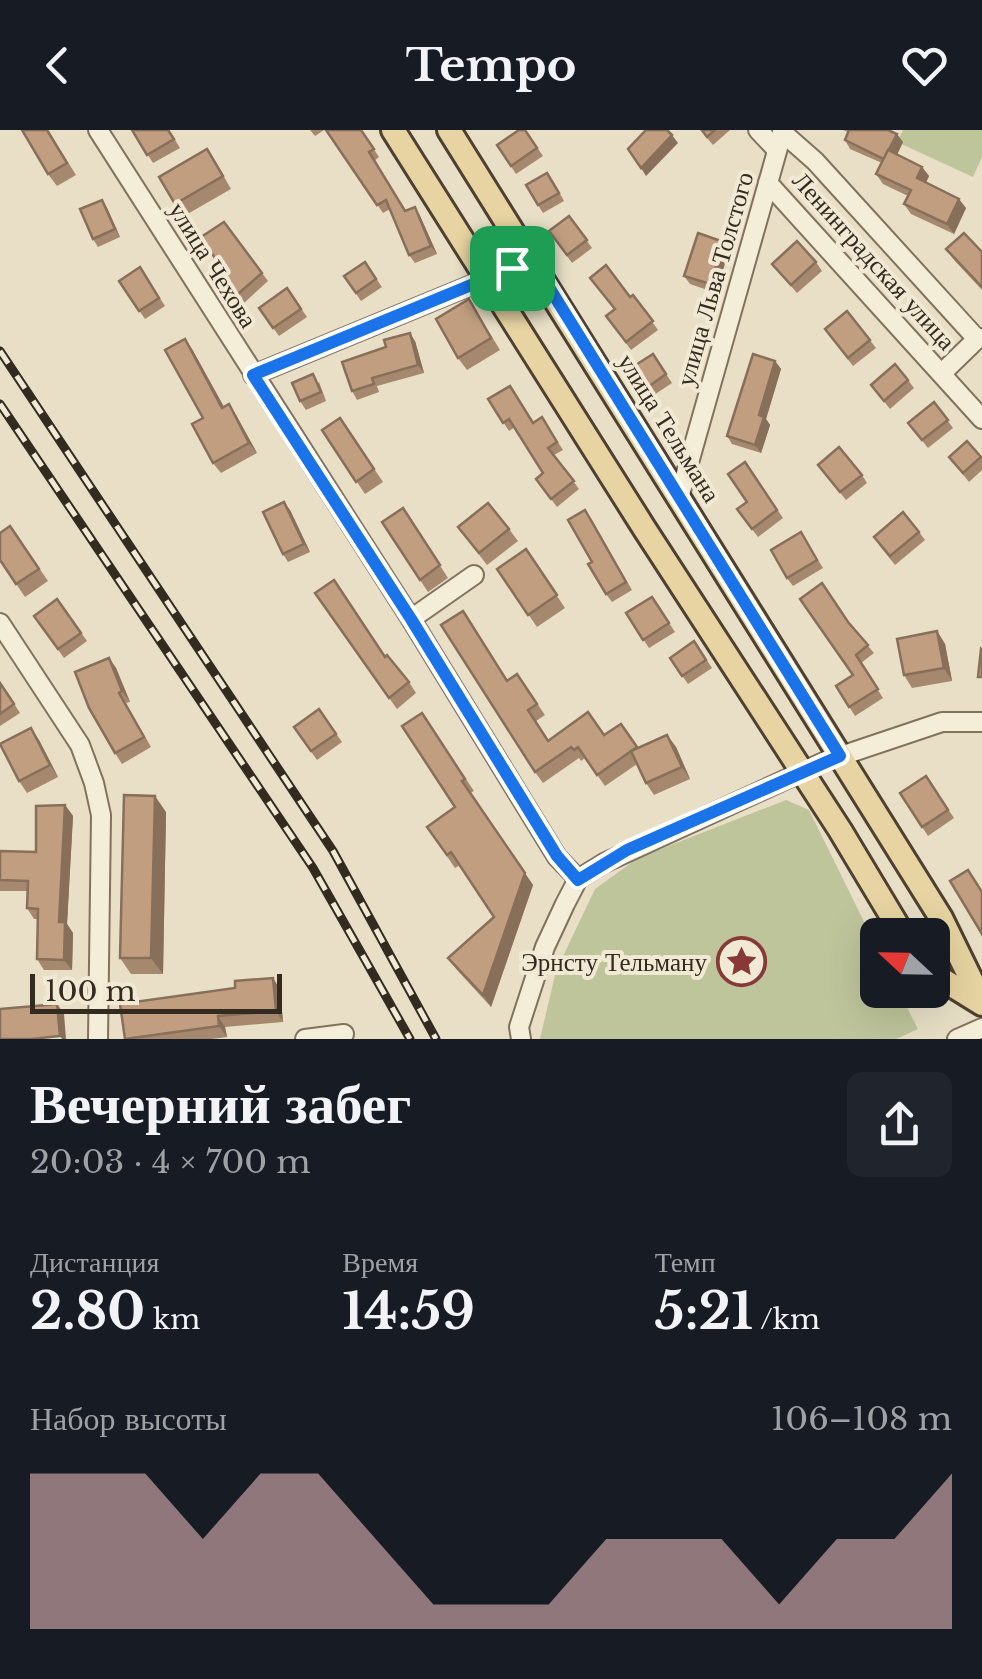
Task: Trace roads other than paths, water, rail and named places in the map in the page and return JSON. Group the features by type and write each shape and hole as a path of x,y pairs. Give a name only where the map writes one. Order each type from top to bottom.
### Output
{"main road":[{"path":"393,130 892,918"},
{"name":"улица Тельмана","path":"449,130 942,918 982,1003"},
{"name":"улица Тельмана","path":"950,984 982,1003"}],"street":[{"name":"улица Чехова","path":"98,130 411,619 557,856 578,880"},
{"name":"Ленинградская улица","path":"758,130 781,137 815,160 979,338"},
{"name":"улица Льва Толстого","path":"680,498 781,137"},
{"name":"Ленинградская улица","path":"768,183 982,419"},
{"path":"253,375 532,260"},
{"path":"942,373 979,338"},
{"path":"411,619 474,575"},
{"path":"0,623 80,745 94,783 101,816 98,1039"},
{"path":"521,1039 519,1027 545,947 578,880 627,850 840,756 942,722 982,722"},
{"path":"957,1039 982,1028"},
{"path":"306,1039 344,1034"}],"railway":[{"path":"0,351 333,851 436,1039"},
{"path":"0,404 313,868 410,1039"}],"place":[{"name":"Эрнсту Тельману","path":"742,962"}]}
